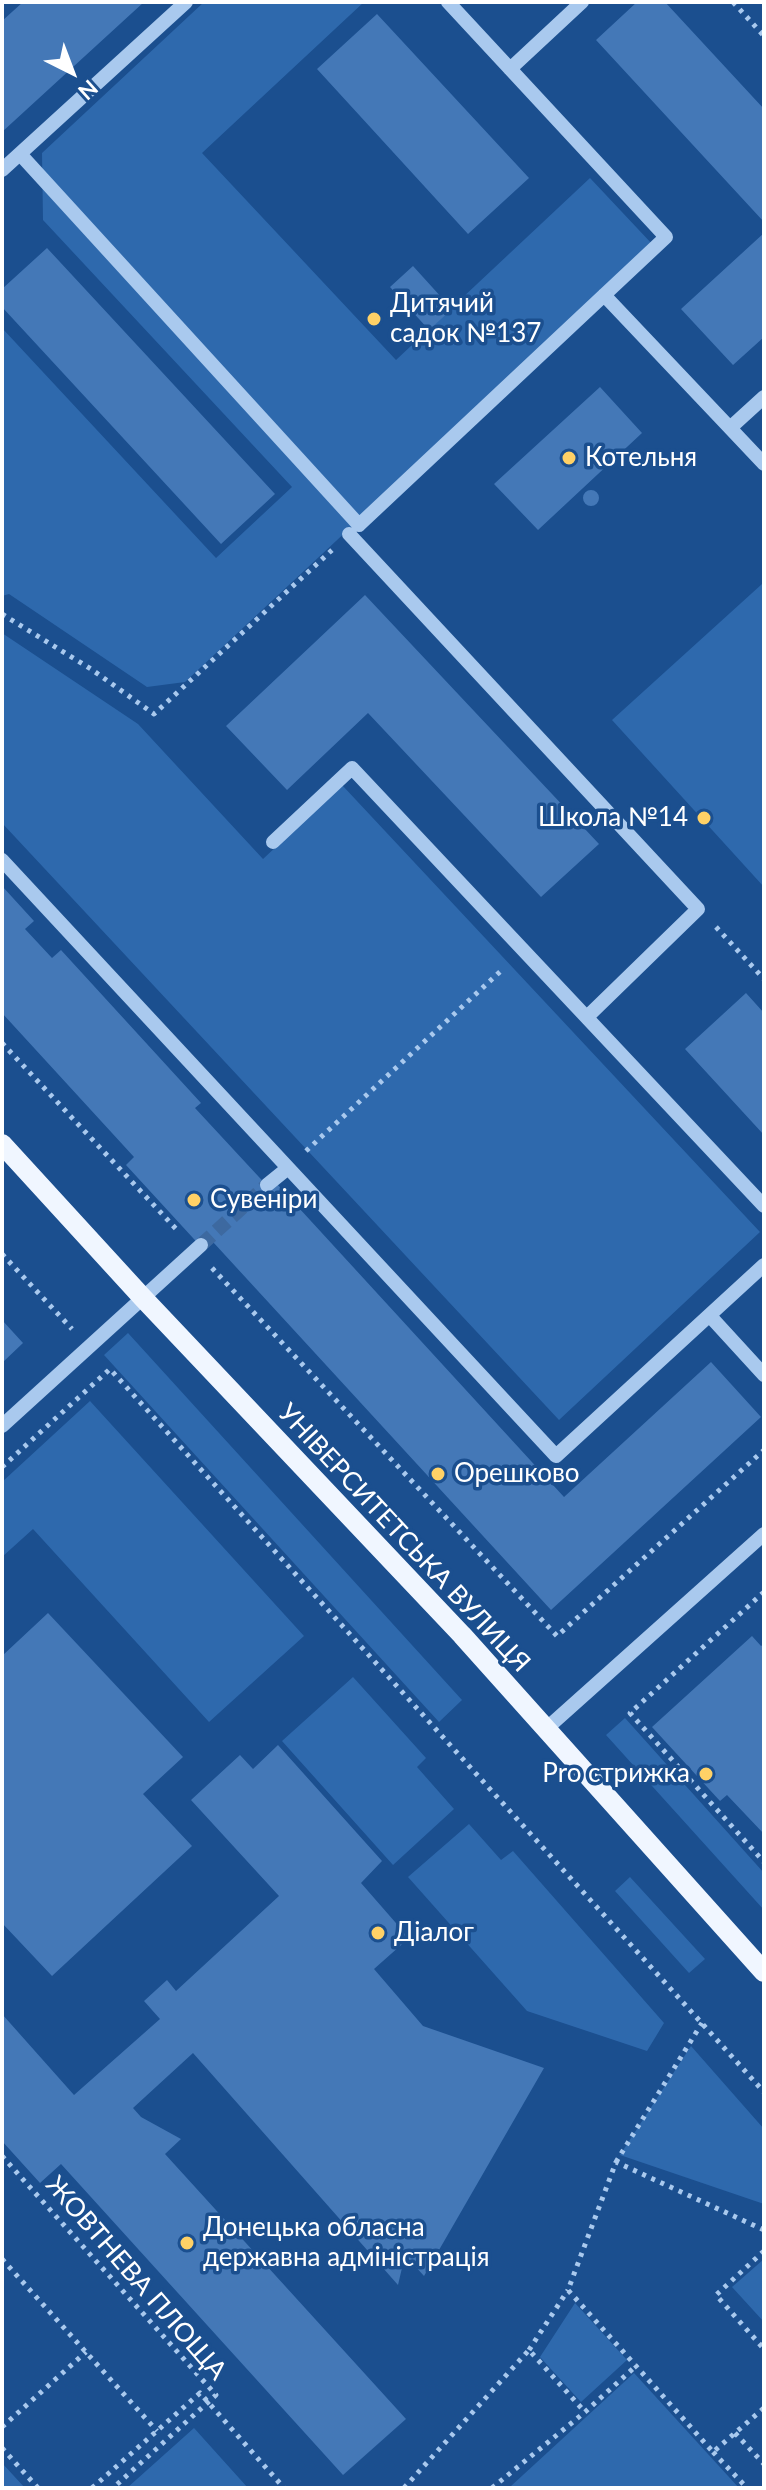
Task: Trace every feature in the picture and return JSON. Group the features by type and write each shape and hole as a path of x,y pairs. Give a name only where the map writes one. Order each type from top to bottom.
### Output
{"main road":[{"name":"УНІВЕРСИТЕТСЬКА ВУЛИЦЯ","path":"2,1144 462,1635 760,1961"}],"street":[{"path":"2,170 186,2"},
{"path":"20,154 359,525 666,237 448,2"},
{"path":"510,69 582,2"},
{"path":"604,295 764,464"},
{"path":"730,428 764,397"},
{"path":"349,534 698,909 587,1017"},
{"path":"273,842 352,768 764,1206"},
{"path":"2,860 556,1456 764,1265"},
{"path":"267,1185 288,1168"},
{"path":"2,1426 198,1248"},
{"path":"710,1316 764,1375"},
{"path":"546,1729 764,1534"}],"path":[{"path":"733,2 764,36"},
{"path":"2,614 91,669 154,714 349,534"},
{"path":"698,909 764,979"},
{"path":"288,1168 523,950"},
{"path":"2,1043 198,1248 557,1636 764,1450"},
{"path":"2,1254 110,1369 764,2092"},
{"path":"2,1467 110,1369"},
{"path":"764,1592 630,1713 764,1862"},
{"path":"404,2488 529,2350 568,2290 616,2162 702,2023"},
{"name":"ЖОВТНЕВА ПЛОЩА","path":"2,2156 216,2395 113,2488"},
{"path":"616,2162 764,2230"},
{"path":"764,2251 716,2295 764,2349"},
{"path":"2,2259 157,2431"},
{"path":"568,2290 747,2488"},
{"path":"529,2350 585,2412"},
{"path":"2,2427 86,2352"},
{"path":"492,2488 637,2365"},
{"path":"92,2488 200,2393 284,2488"},
{"path":"713,2452 764,2408"},
{"path":"735,2433 764,2464"},
{"path":"2,2448 38,2488"}],"shaded area":[{"path":"204,2 364,2 202,153 396,360 590,178 653,245 185,682 147,687 9,594 2,596 2,328 216,558 292,487 43,220 42,153"},
{"path":"762,584 764,586 764,887 612,720"},
{"path":"2,633 138,724 263,859 342,785 760,1232 559,1420 2,823"},
{"path":"128,1333 462,1700 439,1722 104,1355"},
{"path":"90,1401 304,1636 209,1722 33,1529 2,1557 2,1482"},
{"path":"353,1677 426,1758 417,1767 454,1809 393,1865 282,1741"},
{"path":"625,1718 764,1873 764,1910 606,1735"},
{"path":"469,1824 501,1860 513,1851 664,2023 647,2051 527,2011 408,1877"},
{"path":"630,1877 705,1959 689,1973 615,1891"},
{"path":"691,2046 764,2129 764,2204 620,2155"},
{"path":"764,2259 764,2322 732,2287"},
{"path":"575,2303 627,2360 581,2402 540,2357"},
{"path":"634,2373 739,2488 508,2488 511,2486"},
{"path":"194,2428 248,2488 127,2488"},
{"path":"2,2463 25,2488 2,2488"}],"building":[{"path":"23,2 144,2 2,132 2,21"},
{"path":"637,2 665,2 764,109 764,222 596,40"},
{"path":"377,14 529,178 468,234 317,69"},
{"path":"764,233 764,337 733,365 681,309"},
{"path":"47,248 275,494 221,544 2,307 2,289"},
{"path":"413,266 452,309 429,330 390,287"},
{"name":"Котельня","path":"600,387 642,433 538,530 494,484"},
{"path":"591,490 599,498 591,506 583,498"},
{"path":"365,595 599,844 541,897 368,713 287,790 226,726"},
{"path":"2,886 34,921 25,929 52,958 61,950 201,1103 195,1108 271,1190 277,1184 564,1497 711,1362 761,1417 551,1610 213,1242 204,1250 126,1165 134,1157 2,1013"},
{"path":"746,993 764,1013 764,1135 685,1049"},
{"path":"2,1320 23,1343 2,1363"},
{"path":"48,1613 183,1757 143,1794 192,1846 52,1976 2,1923 2,1656"},
{"path":"752,1636 761,1646 764,1644 764,1834 727,1795 720,1801 652,1727"},
{"path":"278,1745 382,1861 361,1883 409,1938 374,1969 423,2026 544,2068 424,2276 405,2255 398,2285 193,2053 133,2108 141,2117 181,2139 165,2154 406,2419 343,2475 61,2164 40,2183 2,2141 2,2014 74,2095 160,2019 144,2001 167,1980 176,1991 279,1896 191,1800 240,1755 253,1769"}],"tunnel":[{"path":"201,1245 267,1185"}],"place":[{"name":"Дитячий садок №137","path":"374,319"},
{"name":"Котельня","path":"569,458"},
{"name":"Школа №14","path":"704,818"},
{"name":"Сувеніри","path":"194,1200"},
{"name":"Орешково","path":"438,1474"},
{"name":"Pro стрижка","path":"706,1774"},
{"name":"Діалог","path":"378,1933"},
{"name":"Донецька обласна державна адміністрація","path":"187,2243"}]}
